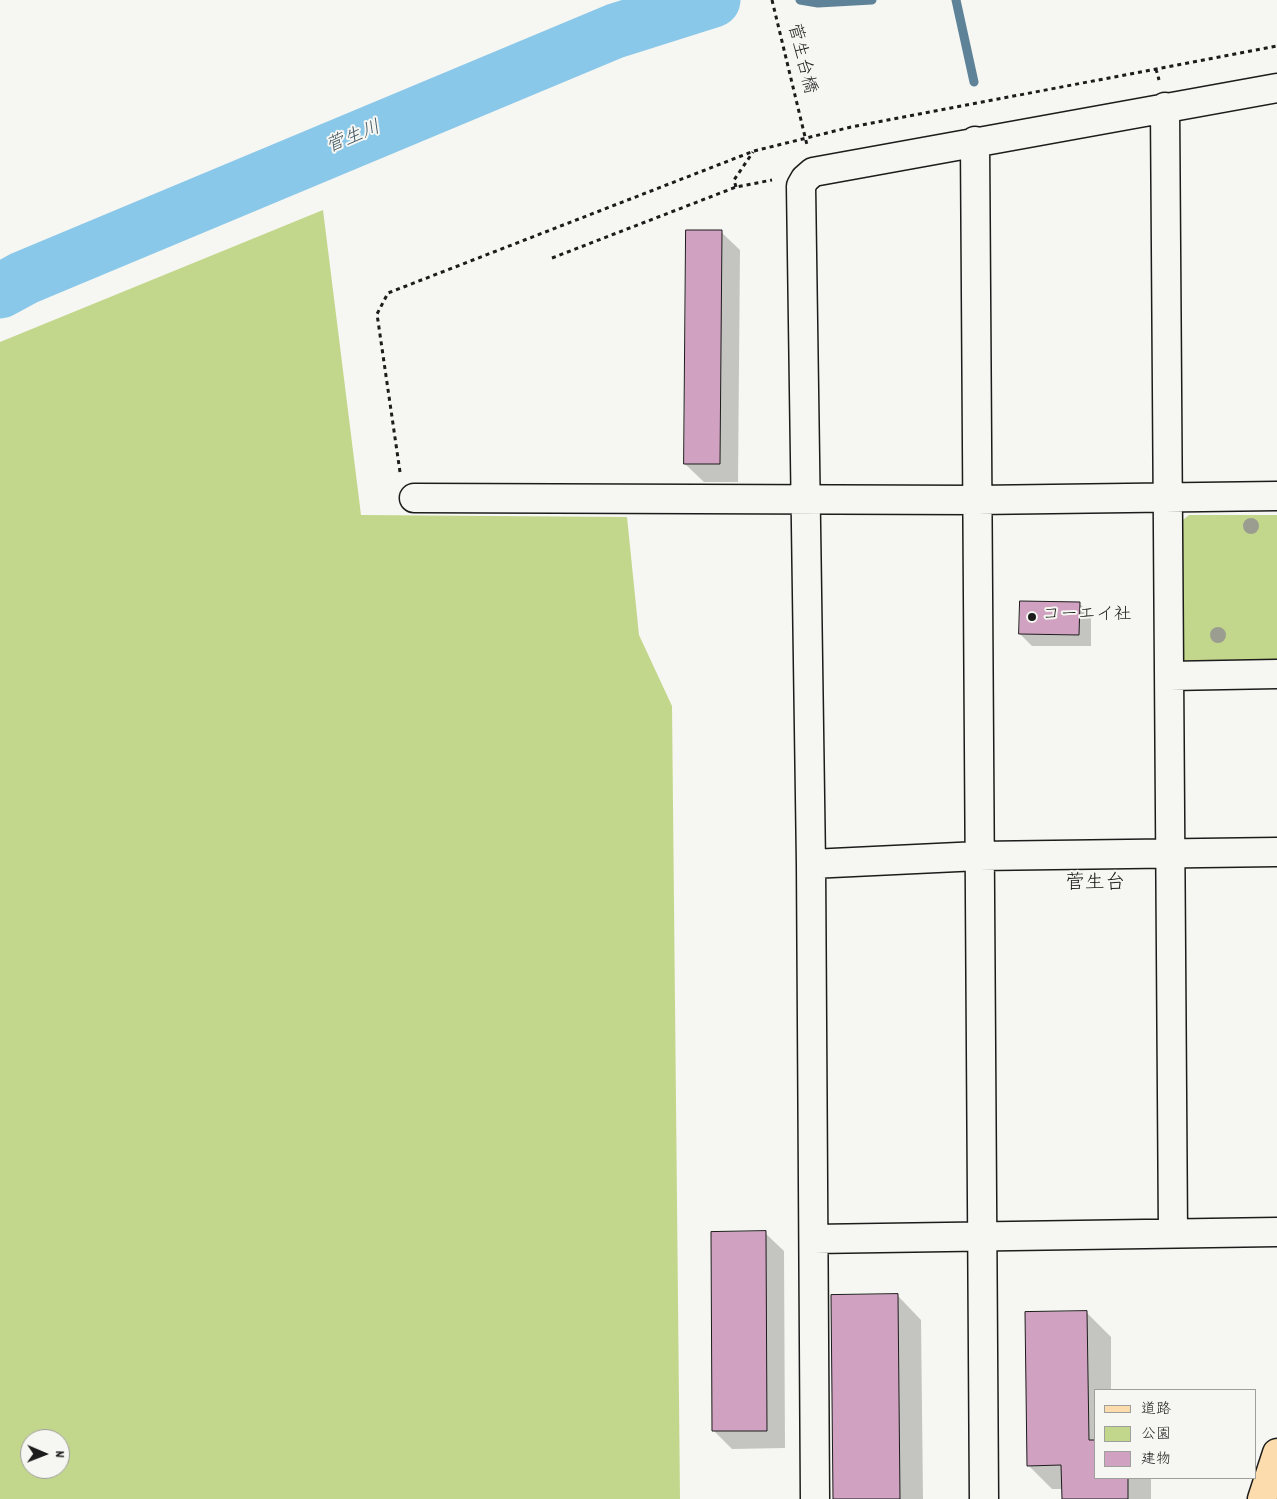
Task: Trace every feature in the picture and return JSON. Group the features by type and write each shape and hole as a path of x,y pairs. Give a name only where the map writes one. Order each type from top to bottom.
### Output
{"main road":[{"path":"1262,1499 1277,1452"}],"street":[{"path":"815,1499 811,864 801,186 805,179 813,172 975,141 1277,88"},
{"path":"1165,107 1173,1233"},
{"path":"975,141 984,1499"},
{"path":"414,498 978,500 1277,496"},
{"path":"1170,676 1277,674"},
{"path":"811,864 979,856 1277,852"},
{"path":"814,1239 1277,1232"}],"path":[{"name":"菅生台橋","path":"772,0 805,138"},
{"path":"414,498 404,498 377,314 388,293 754,152 805,138 992,100 1277,46"},
{"path":"1156,69 1159,80"},
{"path":"992,100 994,109"},
{"path":"736,187 734,180 754,152"},
{"path":"552,258 736,187 813,172"}],"green space":[{"path":"323,210 361,515 627,517 639,635 672,706 680,1499 0,1499 0,342"},
{"path":"1189,515 1277,515 1277,666 1187,667 1179,656 1179,523"}],"building":[{"path":"686,230 722,230 720,464 684,464"},
{"path":"1020,601 1080,602 1079,635 1019,634"},
{"path":"766,1231 767,1431 712,1431 711,1232"},
{"path":"898,1294 900,1499 833,1499 831,1295"},
{"path":"1087,1311 1089,1440 1094,1440 1094,1479 1128,1479 1128,1499 1062,1499 1061,1465 1027,1466 1025,1312"}],"waterway":[{"name":"菅生川","path":"0,291 24,278 615,31 713,0"},
{"path":"800,0 818,3 872,0"},
{"path":"956,0 974,82"}],"place":[{"name":"コーエイ社","path":"1032,617"}],"district":[{"name":"菅生台","path":"1095,885"}]}
